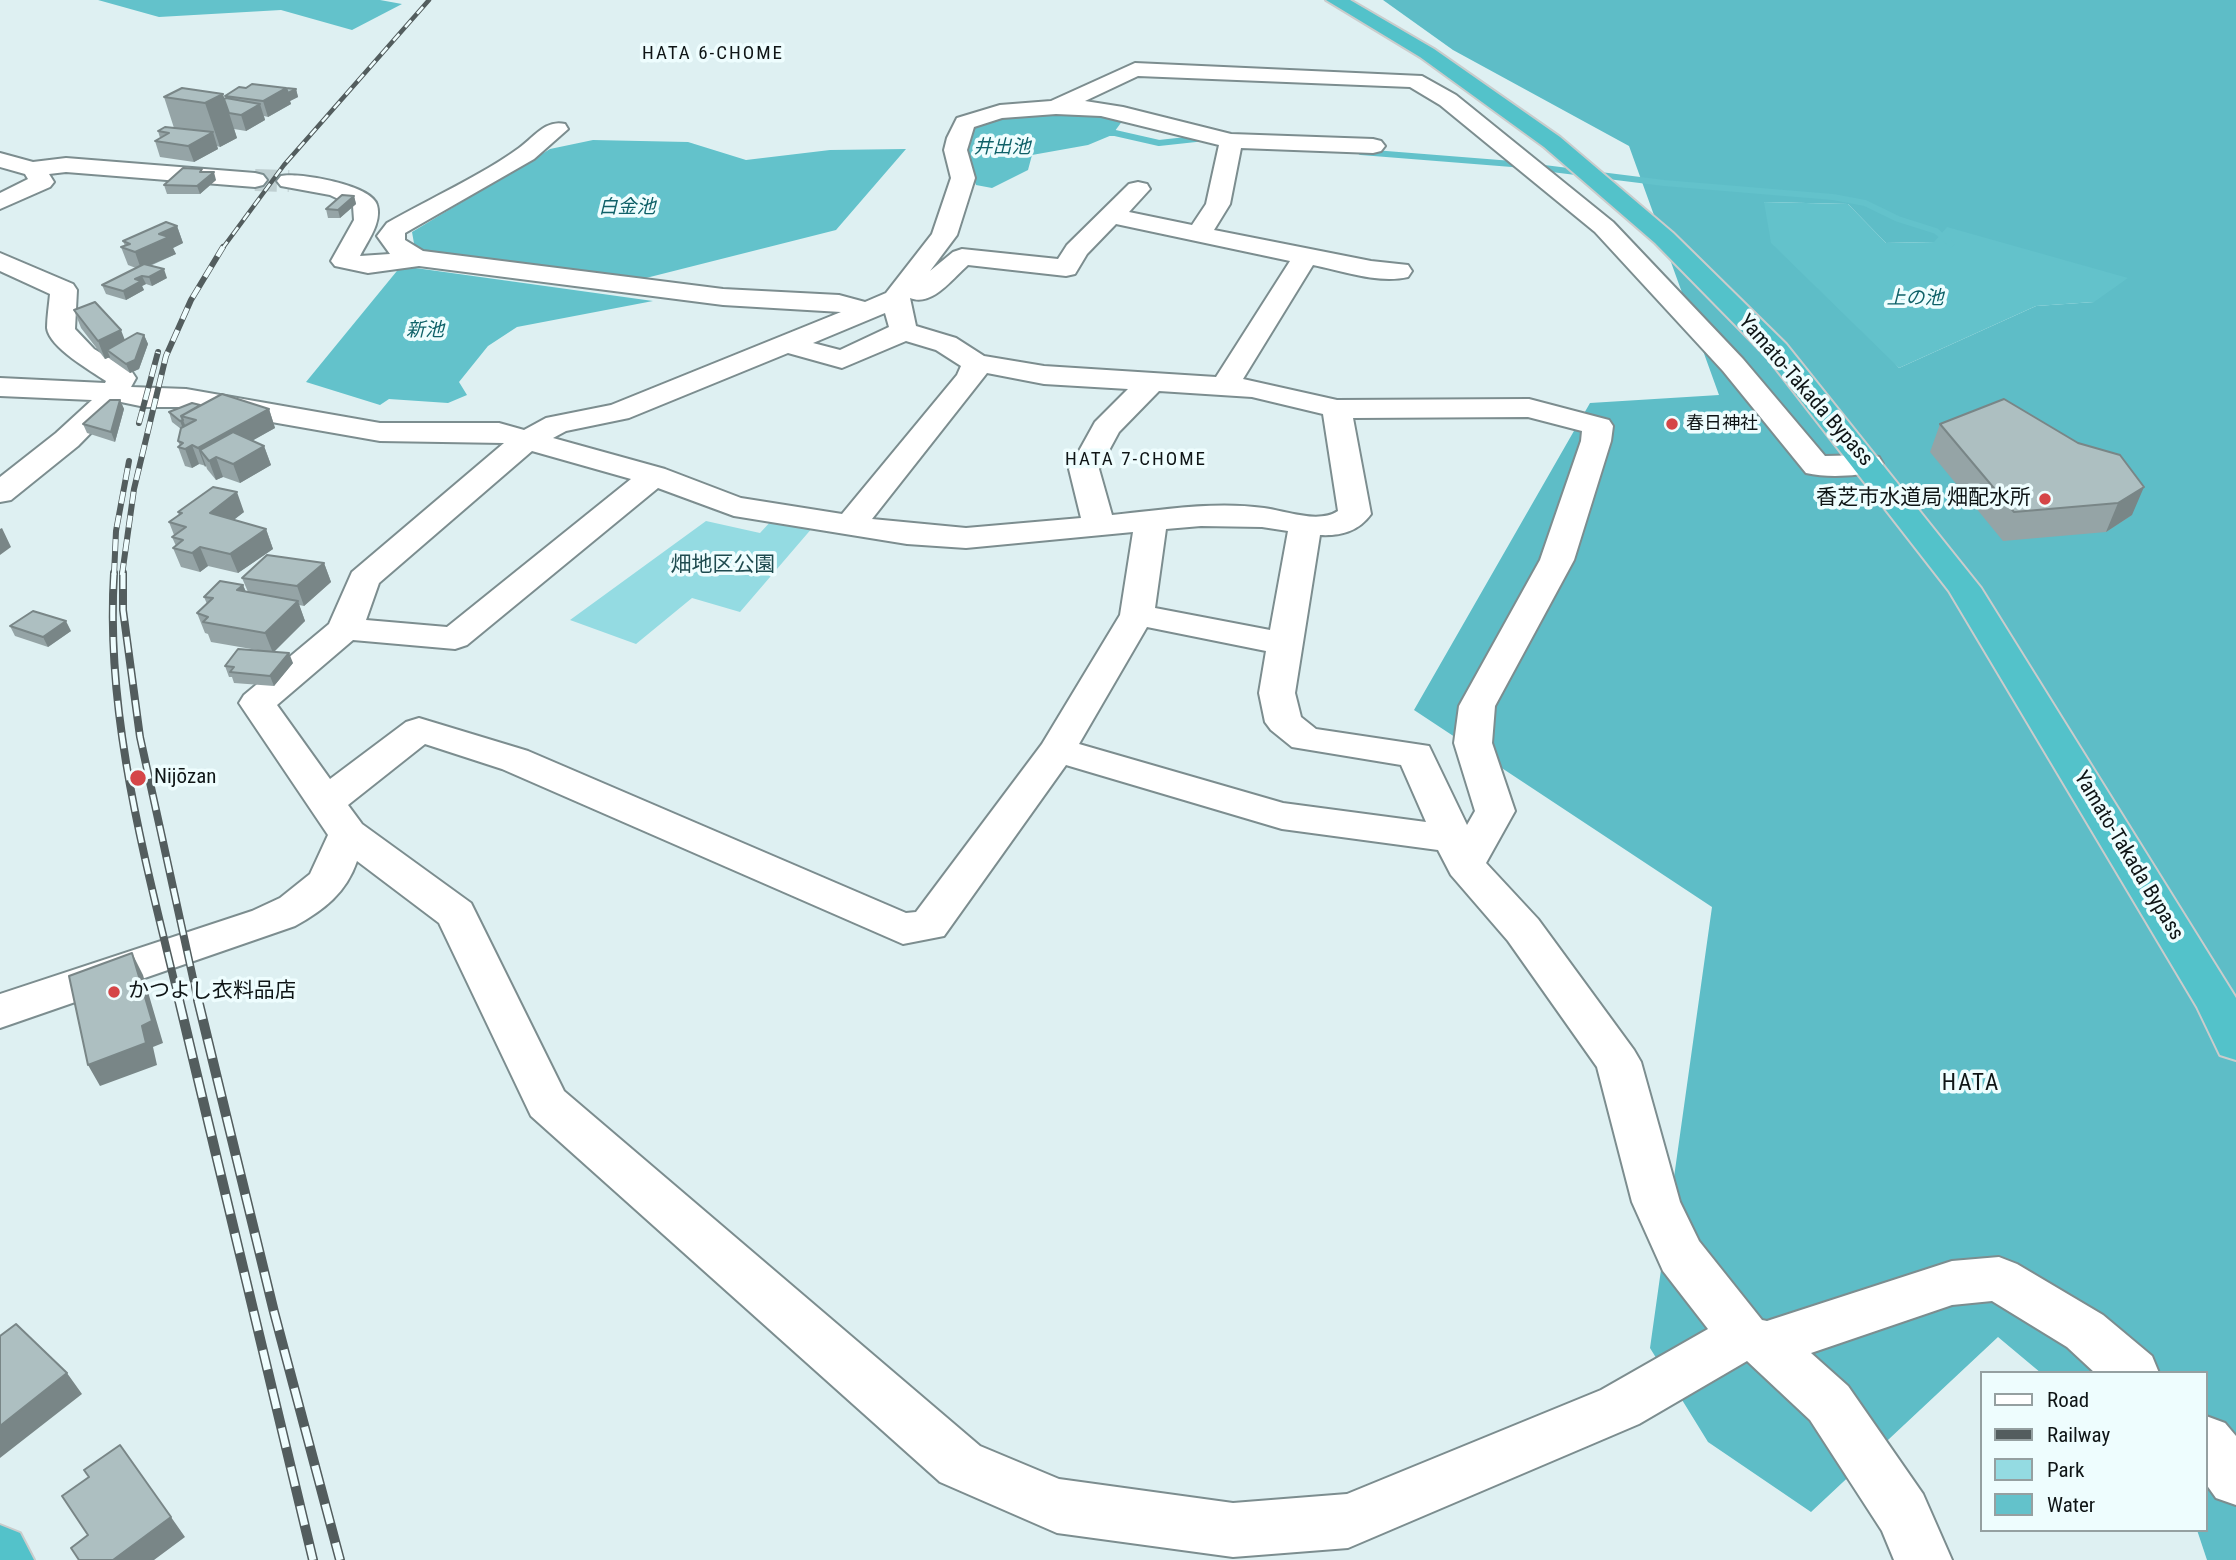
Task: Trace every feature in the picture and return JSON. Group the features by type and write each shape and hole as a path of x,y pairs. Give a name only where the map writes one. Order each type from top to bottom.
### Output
{"highway":[{"name":"Yamato-Takada Bypass","path":"1336,0 1427,53 1552,142 1664,239 1776,350 1964,588 2210,991 2236,1043"},
{"path":"0,1553 5,1560"}],"street":[{"path":"1056,107 1135,69 1414,81 1448,100 1604,227 1733,365 1817,466 1868,464"},
{"path":"1448,100 1488,94"},
{"path":"1373,146 1231,141 1096,107 1000,112 965,123 957,138 954,155 963,178 944,234 892,313 788,344 620,412 557,424 525,441 363,579 345,629 257,703 337,818 456,915 547,1103 960,1464 1057,1506 1233,1530 1348,1521 1620,1407 1755,1340 1952,1283 1999,1279 2085,1331 2131,1371"},
{"path":"557,129 526,154 396,228 390,236 394,246 419,258 723,297 839,303 892,313 976,363 1044,375 1252,388 1337,409 1529,408 1598,426 1596,441 1556,560 1476,706 1473,743 1495,811 1459,852"},
{"path":"1199,233 1218,204 1231,141"},
{"path":"158,146 133,160 173,166 180,173"},
{"path":"0,160 33,169 66,165 254,180"},
{"path":"0,202 42,183 33,169"},
{"path":"289,181 355,195 365,203 366,220 344,261 368,265 419,258"},
{"path":"788,344 842,360 892,313 962,257 1066,268 1076,250 1138,189"},
{"path":"1111,216 1199,233 1228,243 1371,269 1399,271"},
{"path":"1224,387 1306,256"},
{"path":"0,261 64,290 61,331 84,355 122,378 115,392 80,426 0,493"},
{"path":"849,526 971,377 976,363"},
{"path":"1099,527 1084,469 1106,428 1151,382"},
{"path":"0,387 115,392 145,398 186,398 380,432 499,432 654,476 734,506 849,526 965,538 1201,516 1262,517 1305,525 1338,526 1355,514 1337,409"},
{"path":"345,629 455,638 654,476"},
{"path":"337,818 419,730 515,761 903,929 929,925 1057,750 1137,615 1151,521"},
{"path":"1305,525 1277,693 1284,722 1305,739 1416,755 1459,852 1523,930 1618,1062 1656,1202 1681,1255 1755,1340 1829,1403 1903,1513 1923,1560"},
{"path":"1137,615 1286,644"},
{"path":"1057,750 1282,816 1459,852"},
{"path":"0,1011 292,910 320,890 337,869 341,846 337,818"},
{"path":"2208,1444 2236,1479"}],"green space":[{"name":"畑地区公園","path":"772,520 813,527 740,612 692,598 636,644 570,620 706,521 760,533"}],"shaded area":[{"path":"1383,0 2236,0 2236,1560 2207,1560 2198,1532 2208,1532 2208,1371 2039,1371 1998,1337 1811,1512 1708,1442 1650,1348 1712,907 1414,710 1590,403 1719,395 1629,146 1453,50","holes":["1764,202 1848,204 1886,243 1934,242 2094,302 2036,306 1899,368"]}],"water":[{"path":"98,0 380,0 402,4 352,30 281,10 159,17"},
{"name":"井出池","path":"1083,111 1123,120 1112,135 1088,145 1032,155 1028,170 992,188 976,185 968,154 972,124 989,119"},
{"name":"白金池","path":"593,140 688,142 746,160 830,150 906,149 836,230 642,279 415,249 412,232 550,149"},
{"name":"上の池","path":"1764,202 1848,204 1886,243 1934,242 1947,227 2128,278 2094,302 2036,306 1899,368 1771,243"},
{"name":"新池","path":"401,266 653,301 517,327 488,346 459,382 467,395 448,403 389,399 380,405 306,382"}],"building":[{"path":"252,84 286,88 263,101 225,96 239,87 246,88"},
{"path":"182,88 223,94 205,103 164,97"},
{"path":"224,99 260,104 241,115 229,113"},
{"path":"165,127 213,132 188,146 155,141 169,133 158,131"},
{"path":"183,168 214,172 197,186 164,185"},
{"path":"342,195 354,196 338,210 326,209"},
{"path":"166,222 177,226 159,234 169,237 135,252 121,247 130,244 123,241"},
{"path":"144,264 164,269 149,277 135,279 141,281 123,291 102,285"},
{"path":"95,302 121,330 98,341 74,310"},
{"path":"137,333 144,335 135,360 126,364 107,350"},
{"path":"222,394 269,409 198,448 192,445 185,449 178,447 183,443 178,441 181,428 196,420 181,416"},
{"path":"2004,399 2078,443 2120,455 2144,487 2118,503 2014,512 1940,424"},
{"path":"110,400 120,400 111,432 83,424"},
{"path":"192,403 200,405 181,416 183,420 180,421 169,412"},
{"path":"233,432 264,446 233,464 216,457 209,461 200,450"},
{"path":"213,487 237,492 210,513 266,529 230,554 200,547 192,553 173,548 183,540 172,537 186,527 169,522 182,513 178,512"},
{"path":"267,555 324,563 297,586 242,578"},
{"path":"220,581 243,585 237,590 298,601 265,633 203,622 208,617 197,613 213,598 204,597"},
{"path":"33,611 66,621 43,637 10,626"},
{"path":"238,649 289,653 270,676 230,672 234,667 225,666"},
{"path":"132,953 152,1021 142,1026 146,1043 88,1065 69,976"},
{"path":"16,1324 67,1373 0,1426 0,1336"},
{"path":"120,1445 171,1517 113,1560 79,1560 71,1548 88,1535 62,1496 89,1477 84,1470"}],"waterway":[{"path":"1100,133 1115,133 1159,143 1205,138"},
{"path":"1361,152 1512,164 1664,183 1833,197 1865,203 1898,219 1936,231 1951,244"}],"tunnel":[{"path":"255,180 289,181"}],"railway":[{"path":"222,249 284,165 429,0"},
{"path":"122,575 134,489 166,356 191,300 223,247"},
{"path":"139,423 158,352"},
{"path":"114,575 116,531 129,461"},
{"path":"114,573 113,627 122,735 142,843 179,1001"},
{"path":"123,573 123,610 140,737 198,1001"},
{"path":"179,1000 313,1560"},
{"path":"198,1000 274,1312 340,1560"}],"place":[{"name":"春日神社","path":"1672,424"},
{"name":"香芝市水道局 畑配水所","path":"2045,499"},
{"name":"Nijōzan","path":"138,778"},
{"name":"かつよし衣料品店","path":"114,992"}],"district":[{"name":"HATA 6-CHOME","path":"713,54"},
{"name":"HATA 7-CHOME","path":"1136,460"},
{"name":"HATA","path":"1971,1084"}]}
